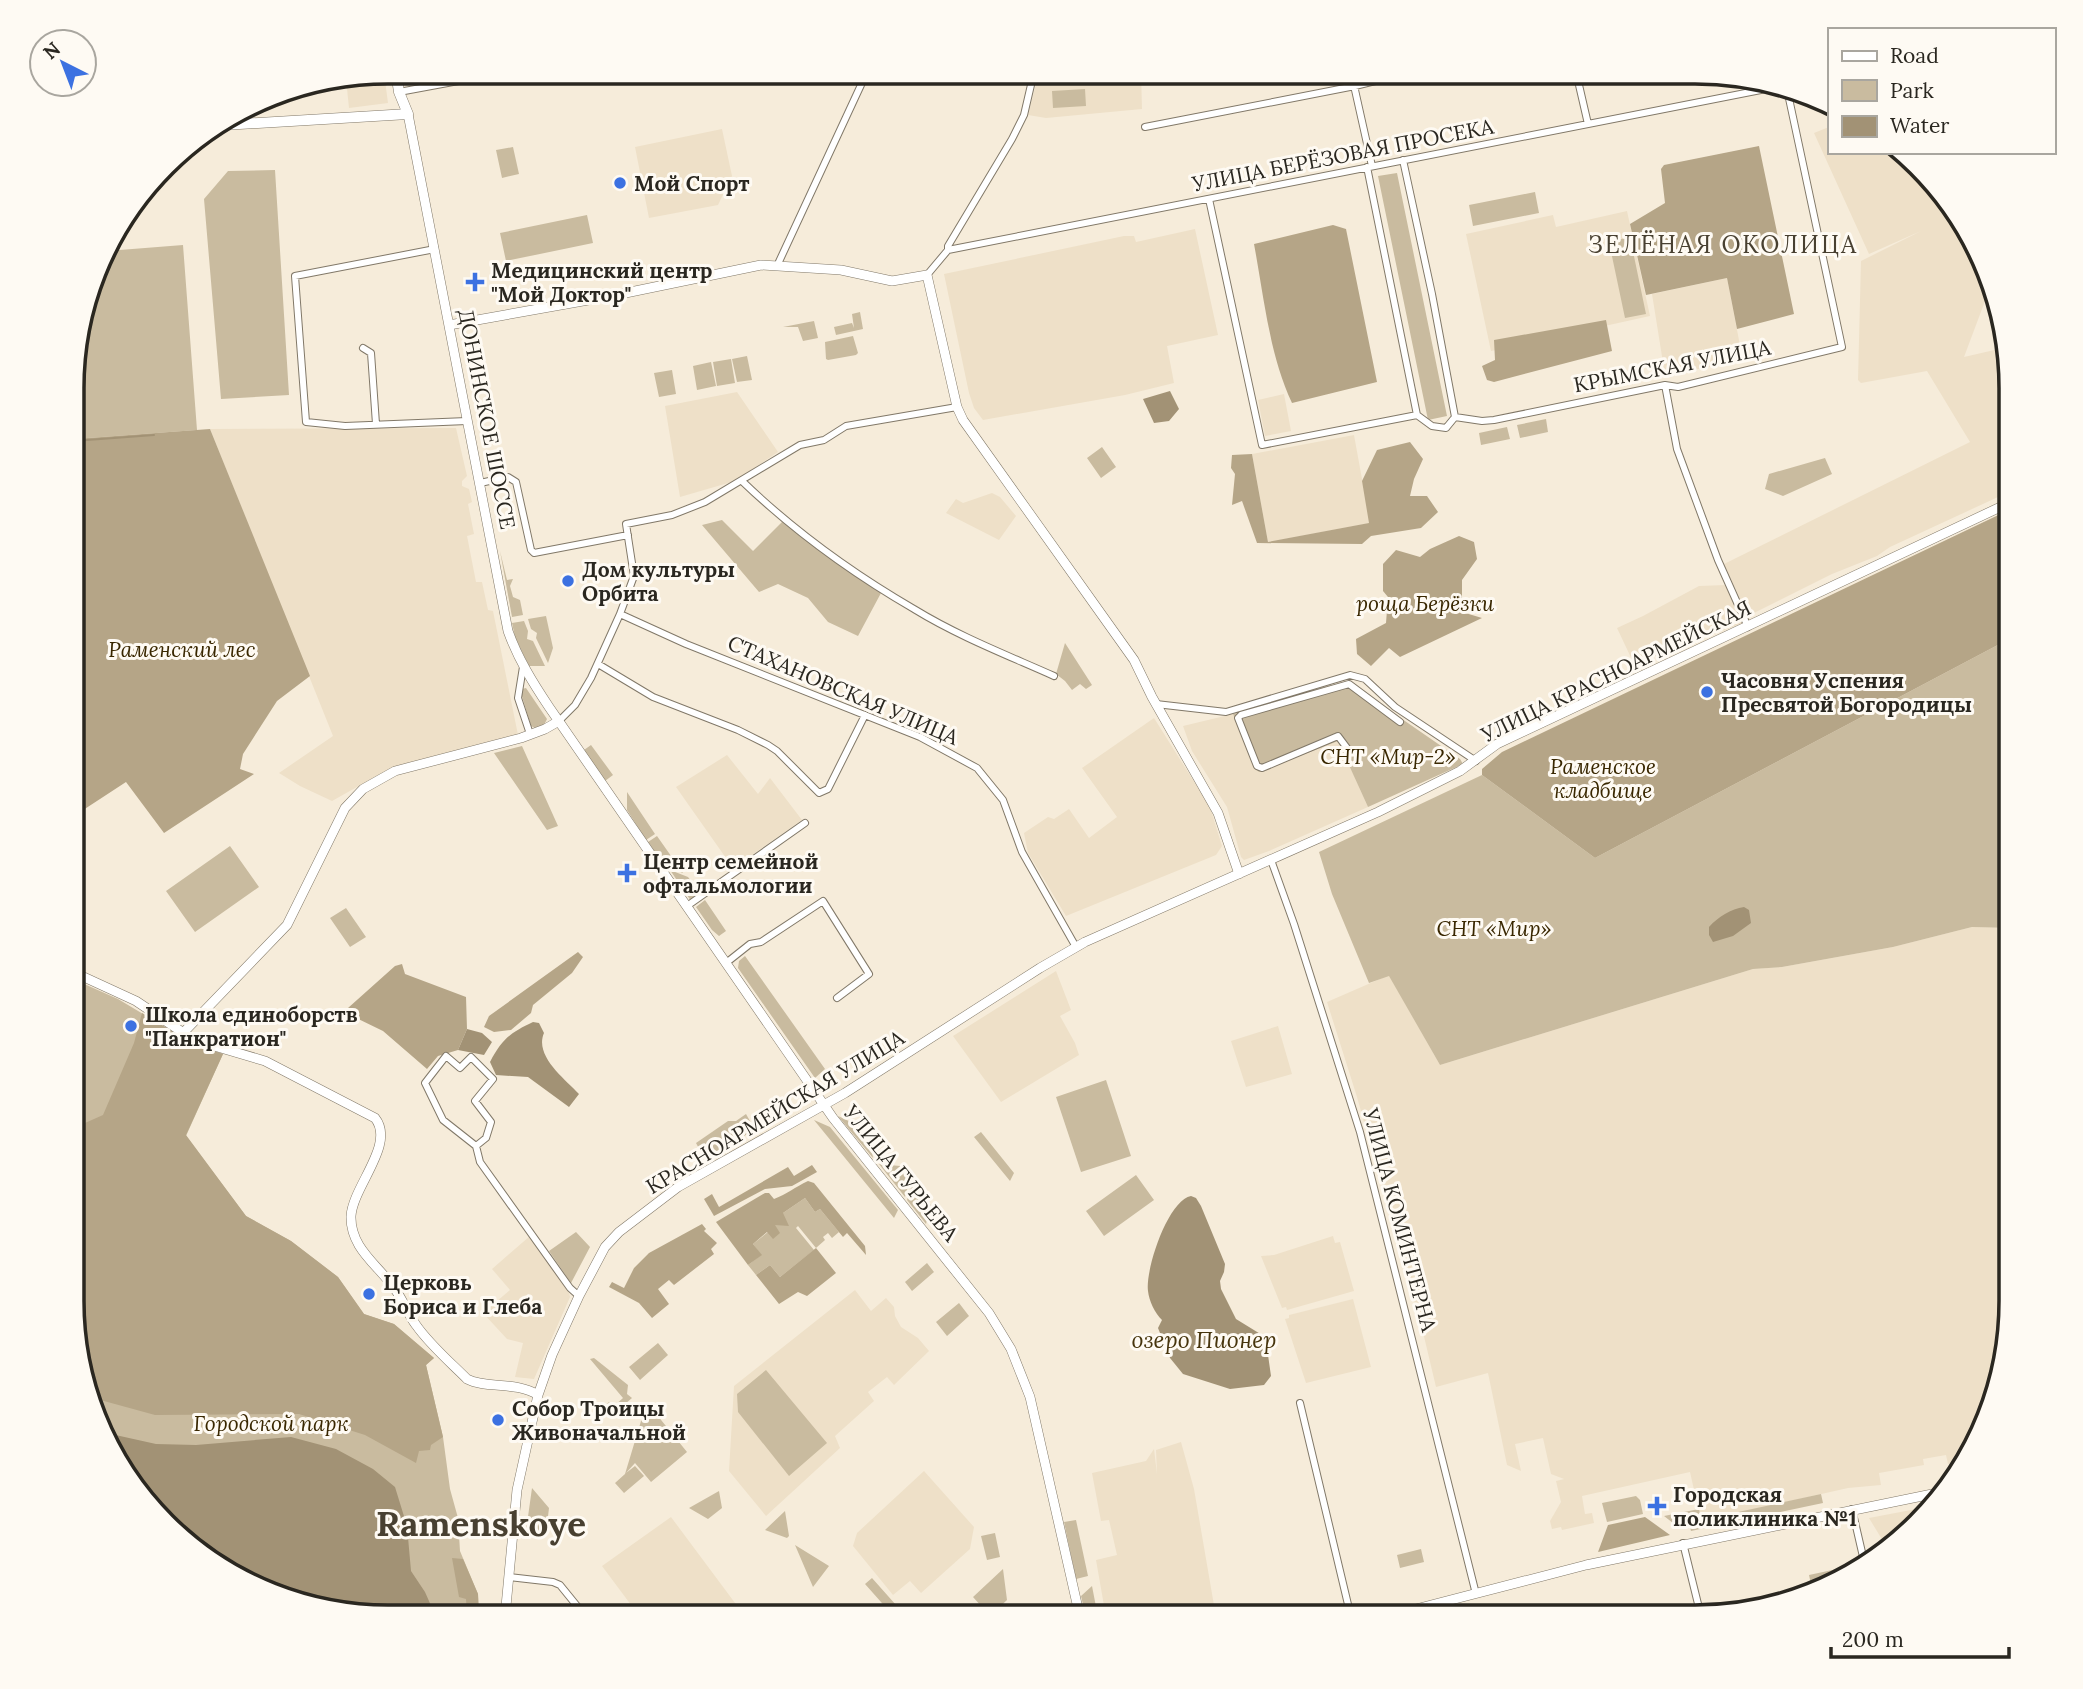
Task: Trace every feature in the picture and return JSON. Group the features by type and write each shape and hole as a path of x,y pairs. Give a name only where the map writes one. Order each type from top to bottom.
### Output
{"main road":[{"name":"ДОНИНСКОЕ ШОССЕ","path":"398,84 408,114 508,631 523,667 559,721"},
{"path":"238,124 408,114"},
{"path":"449,325 611,296 761,265 841,270 892,281 926,277 957,407 963,421 1135,660 1156,704 1218,813 1239,874"},
{"name":"УЛИЦА КРАСНОАРМЕЙСКАЯ","path":"1239,874 1460,771 1497,744 1999,508"},
{"path":"183,1033 287,925 345,808 363,789 395,771 530,734 559,721"},
{"name":"УЛИЦА ГУРЬЕВА","path":"559,721 824,1105 977,1297 1011,1349 1033,1409 1077,1605"},
{"name":"КРАСНОАРМЕЙСКАЯ УЛИЦА","path":"506,1605 517,1490 538,1395 552,1355 579,1296 605,1247 619,1232 663,1198 701,1174 824,1105 1076,947 1239,874"},
{"path":"84,977 136,1001 183,1033 216,1047 265,1061 367,1113 380,1124 382,1142 358,1192 351,1215 362,1251 398,1293 415,1324 467,1379 476,1384 492,1383 538,1395"},
{"path":"1432,1605 1683,1543 1929,1494"}],"street":[{"path":"399,92 442,84"},
{"path":"777,266 861,84"},
{"path":"926,277 948,250 1010,142 1024,115 1031,84"},
{"path":"1145,127 1363,84"},
{"path":"1579,84 1588,124"},
{"path":"1355,86 1418,415 1432,426 1446,428 1455,417 1403,160"},
{"name":"УЛИЦА БЕРЁЗОВАЯ ПРОСЕКА","path":"948,250 1757,91"},
{"name":"КРЫМСКАЯ УЛИЦА","path":"1455,417 1494,420 1665,384 1678,387 1842,347 1789,99"},
{"path":"1209,199 1262,445 1418,415"},
{"path":"435,249 295,275 306,422 340,426 467,421"},
{"path":"363,348 371,353 376,424"},
{"path":"1665,384 1677,449 1718,560 1748,626"},
{"path":"559,721 575,705 598,664 634,576 626,524 672,515 705,502 800,445 824,440 846,426 957,407"},
{"path":"480,483 508,477 516,482 531,550 534,553 628,536"},
{"path":"742,481 778,516 915,610 1054,676"},
{"name":"СТАХАНОВСКАЯ УЛИЦА","path":"620,614 686,644 865,715 944,749 978,768 1003,800 1022,852 1076,947"},
{"path":"598,664 653,697 738,730 768,745 820,793 828,789 865,715"},
{"path":"523,667 518,698 530,734"},
{"path":"1156,704 1226,712 1350,675 1365,679 1395,707 1476,761"},
{"path":"1347,748 1338,736 1262,768 1257,766 1238,718 1349,684 1400,722"},
{"path":"687,906 805,823"},
{"name":"УЛИЦА КОМИНТЕРНА","path":"1271,860 1360,1132 1476,1594"},
{"path":"726,963 750,944 761,942 823,901 869,974 837,998"},
{"path":"476,1146 486,1138 491,1122 475,1101 493,1079 471,1057 460,1068 446,1056 425,1083 443,1120 476,1146 480,1162 570,1288 579,1296"},
{"path":"1300,1403 1349,1605"},
{"path":"1852,1509 1863,1555"},
{"path":"1683,1543 1698,1605"},
{"path":"509,1577 547,1580 560,1585 576,1605"}],"shaded area":[{"path":"385,84 388,103 349,108 347,87"},
{"path":"1036,84 1141,84 1142,109 1046,118 1028,115"},
{"path":"1828,127 1828,154 1889,154 1910,173 1936,203 1968,254 1986,299 1964,357 1996,350 1999,497 1748,616 1724,564 1970,442 1927,371 1861,383 1858,380 1861,261 1921,231 1869,254 1814,133"},
{"path":"722,129 732,176 718,205 649,218 635,147"},
{"path":"1627,211 1650,316 1491,351 1466,234 1553,215 1556,227"},
{"path":"1195,229 1218,335 1167,346 1174,383 1125,395 983,420 974,408 969,393 944,274 1124,236 1134,236 1136,242"},
{"path":"1727,278 1743,361 1665,375 1652,294"},
{"path":"737,392 778,452 735,481 680,497 665,406"},
{"path":"1284,394 1291,431 1265,436 1258,400"},
{"path":"456,428 467,476 462,481 462,486 469,489 472,502 468,504 474,534 467,536 476,582 482,582 488,610 493,611 518,735 389,769 332,801 279,773 333,736 210,429"},
{"path":"1354,435 1370,523 1268,542 1252,454"},
{"path":"992,493 1000,497 1016,516 999,540 946,513 956,499 963,503"},
{"path":"1726,585 1743,623 1634,664 1617,628 1699,586"},
{"path":"1233,714 1255,769 1338,740 1368,807 1244,860 1227,807 1192,751 1183,726"},
{"path":"1154,718 1210,807 1222,846 1216,855 1066,916 1028,853 1024,833 1048,817 1054,819 1069,809 1089,838 1117,817 1082,768"},
{"path":"727,755 758,794 770,778 802,820 733,868 676,787"},
{"path":"1972,927 1999,928 1998,1321 1989,1380 1976,1417 1958,1453 1952,1463 1948,1464 1946,1455 1923,1459 1924,1465 1879,1473 1881,1485 1848,1488 1701,1521 1690,1472 1582,1496 1585,1514 1592,1513 1594,1523 1562,1530 1561,1527 1552,1529 1550,1521 1561,1502 1556,1481 1564,1479 1551,1474 1543,1438 1515,1444 1521,1471 1507,1465 1488,1373 1436,1387 1357,1097 1327,1002 1389,975 1440,1065 1753,969 1782,967 1893,947"},
{"path":"1056,971 1071,1010 1060,1016 1079,1055 1001,1102 953,1036"},
{"path":"1278,1026 1292,1074 1246,1087 1231,1041"},
{"path":"530,1236 570,1297 534,1379 515,1377 523,1343 507,1339 483,1313 510,1290 492,1269"},
{"path":"1333,1236 1335,1243 1340,1242 1354,1291 1287,1310 1286,1307 1282,1308 1261,1256 1274,1255"},
{"path":"855,1290 871,1311 886,1298 894,1307 901,1327 918,1338 929,1351 894,1385 887,1377 868,1392 874,1401 835,1436 840,1448 766,1516 729,1471 734,1386"},
{"path":"1353,1299 1371,1367 1306,1383 1285,1319 1289,1318 1289,1315"},
{"path":"1181,1442 1194,1489 1214,1605 1104,1605 1096,1560 1117,1555 1109,1520 1101,1521 1092,1473 1146,1461 1154,1449 1157,1474 1156,1450"},
{"path":"924,1471 974,1527 970,1549 921,1593 910,1581 893,1595 853,1546 857,1533"},
{"path":"1917,1509 1882,1540 1869,1518"},
{"path":"671,1517 737,1605 631,1605 602,1566"}],"green space":[{"path":"1085,89 1086,106 1053,108 1052,91"},
{"path":"1759,146 1794,314 1737,329 1727,278 1646,295 1630,224 1665,203 1661,169 1664,165"},
{"path":"513,147 519,174 502,178 496,150"},
{"path":"275,170 289,395 221,399 204,199 228,171"},
{"path":"1397,173 1447,416 1428,420 1378,176"},
{"path":"1535,192 1539,213 1473,226 1469,205"},
{"path":"587,215 593,243 506,261 500,233"},
{"path":"1333,225 1346,229 1377,382 1292,403 1273,345 1254,244"},
{"path":"1630,237 1646,314 1625,318 1609,242"},
{"path":"183,245 197,430 84,438 85,368 90,329 100,290 117,250"},
{"path":"860,312 863,329 836,335 834,327 852,323 854,328 852,314"},
{"path":"1606,320 1612,351 1494,382 1487,380 1482,366 1495,360 1494,340"},
{"path":"814,321 818,338 803,341 798,327 783,327"},
{"path":"853,336 858,353 856,355 826,359 825,342"},
{"path":"747,356 752,380 737,382 732,359"},
{"path":"731,359 735,383 717,386 713,362"},
{"path":"711,362 716,386 697,390 693,366"},
{"path":"672,370 676,394 659,397 654,373"},
{"path":"1546,419 1548,432 1520,438 1517,425"},
{"path":"1507,427 1510,439 1481,445 1479,433"},
{"name":"Раменский лес","path":"210,429 310,676 277,701 243,754 240,769 254,774 164,833 126,782 84,809 84,438"},
{"name":"роща Берёзки","path":"1410,442 1423,459 1410,496 1427,496 1438,512 1421,528 1371,536 1362,544 1257,543 1242,501 1232,505 1235,474 1231,468 1232,455 1252,454 1268,542 1369,523 1362,481 1377,450"},
{"path":"1102,447 1116,467 1101,478 1087,458"},
{"path":"1825,458 1832,474 1783,496 1765,489 1769,474"},
{"name":"Раменское кладбище","path":"1999,515 1999,644 1595,858 1482,775 1482,769 1502,752"},
{"path":"722,520 753,551 783,521 881,593 858,636 828,622 808,598 778,584 759,592 702,525"},
{"name":"роща Берёзки","path":"1459,536 1474,542 1477,559 1462,580 1462,612 1482,618 1400,657 1389,648 1371,666 1357,654 1356,639 1386,623 1388,597 1383,591 1383,564 1396,550 1420,557 1430,549"},
{"path":"500,551 507,580 513,579 510,586 513,597 520,600 523,615 512,617"},
{"path":"546,616 553,648 548,663 536,638 537,633 531,629 528,619"},
{"path":"524,621 528,631 527,639 533,641 545,666 529,666 515,637 512,623"},
{"path":"1065,643 1092,685 1086,689 1080,684 1072,690 1056,674"},
{"name":"СНТ «Мир»","path":"1999,644 1999,928 1972,927 1893,947 1782,967 1753,969 1440,1065 1389,976 1369,983 1332,894 1319,852 1482,775 1595,858"},
{"name":"СНТ «Мир-2»","path":"1347,681 1460,759 1463,764 1368,807 1338,741 1259,772 1255,769 1233,714"},
{"path":"526,688 547,719 544,725 535,728 531,726 521,693 522,689"},
{"path":"591,745 613,775 605,781 584,750"},
{"path":"522,746 558,826 547,830 494,753"},
{"path":"627,792 655,834 646,840 627,810"},
{"path":"657,836 683,873 665,866 648,842"},
{"path":"230,846 259,887 195,932 166,891"},
{"path":"670,870 688,877 701,894 691,901"},
{"path":"705,900 726,931 719,936 696,907"},
{"path":"346,908 366,937 350,947 330,918"},
{"path":"578,952 583,957 572,973 533,1005 531,1013 511,1030 494,1032 484,1027 489,1016"},
{"path":"745,956 825,1069 815,1078 738,968 739,961"},
{"path":"402,964 405,974 466,997 467,1029 458,1050 438,1056 427,1069 383,1031 348,1014 348,1008 395,966"},
{"name":"Городской парк","path":"84,984 118,999 195,1045 223,1054 186,1136 246,1216 291,1241 338,1277 364,1314 394,1324 434,1358 426,1365 458,1518 460,1551 478,1594 478,1605 388,1605 329,1599 290,1589 254,1574 203,1542 173,1516 135,1470 115,1435 100,1399 87,1341 84,1301"},
{"path":"142,1013 195,1045 223,1054 186,1135 246,1216 291,1241 338,1277 364,1314 394,1324 434,1358 426,1365 443,1437 431,1445 430,1450 419,1451 416,1463 365,1435 299,1414 155,1415 100,1400 90,1360 85,1321 84,1125 103,1115 134,1043"},
{"path":"1106,1080 1131,1156 1081,1172 1056,1097"},
{"path":"746,1114 755,1130 704,1158 696,1143 728,1121 736,1121"},
{"path":"838,1116 857,1125 864,1132 869,1132 873,1158"},
{"path":"814,1120 830,1127 898,1210 894,1218"},
{"path":"981,1132 1014,1173 1010,1181 974,1137"},
{"path":"879,1164 900,1166 910,1179 905,1197"},
{"path":"812,1165 817,1172 792,1186 765,1189 714,1216 704,1199 712,1194 719,1207 788,1167 794,1176"},
{"path":"1136,1175 1154,1200 1104,1236 1086,1211"},
{"path":"808,1181 814,1183 865,1246 866,1255 847,1233 843,1237 820,1209 815,1212 805,1198 783,1213 789,1226 775,1225 780,1233 773,1239 767,1232 753,1244 762,1255 748,1265 716,1222 765,1193 769,1193 774,1199"},
{"path":"913,1182 931,1205 926,1224 907,1200"},
{"path":"805,1198 815,1212 820,1209 839,1232 832,1238 828,1233 816,1248 798,1226 796,1228 814,1250 780,1277 770,1265 756,1275 748,1265 761,1255 753,1244 768,1232 779,1233 774,1225 783,1213"},
{"path":"702,1224 706,1229 704,1231 717,1243 711,1249 714,1254 674,1285 669,1280 658,1289 669,1304 652,1318 639,1303 609,1287 612,1282 624,1288 634,1268 649,1253"},
{"path":"576,1232 590,1247 571,1283 549,1251"},
{"path":"816,1248 836,1273 807,1296 798,1292 779,1304 756,1275 770,1265 780,1277"},
{"path":"927,1263 934,1272 912,1291 905,1282"},
{"path":"959,1303 969,1316 947,1336 936,1322"},
{"path":"658,1343 668,1355 640,1380 629,1367"},
{"path":"594,1358 628,1385 627,1394 632,1398 611,1416 601,1410 609,1402 613,1407 623,1398 590,1359"},
{"path":"766,1370 827,1443 789,1476 738,1412 737,1394"},
{"path":"653,1410 687,1452 651,1482 635,1463 626,1473 635,1466 644,1476 624,1493 615,1483 625,1474 641,1421"},
{"path":"532,1488 549,1508 546,1533 526,1531"},
{"path":"719,1491 722,1508 708,1519 689,1508"},
{"path":"1821,1494 1823,1503 1691,1531 1688,1521 1673,1523 1664,1516 1699,1509 1701,1520"},
{"path":"1636,1496 1640,1500 1643,1514 1607,1522 1602,1503"},
{"path":"785,1511 789,1536 787,1538 765,1530"},
{"path":"1645,1517 1670,1535 1598,1552 1608,1525"},
{"path":"1076,1520 1088,1576 1076,1579 1064,1522"},
{"path":"995,1533 1000,1557 987,1560 981,1536"},
{"path":"795,1545 829,1566 813,1587"},
{"path":"1421,1549 1424,1562 1400,1568 1397,1555"},
{"path":"452,1558 463,1559 478,1594 478,1605 466,1605 466,1599 459,1597"},
{"path":"1003,1569 1007,1600 1002,1605 980,1605 973,1597"},
{"path":"1837,1569 1811,1582 1809,1575"},
{"path":"872,1578 896,1605 884,1605 865,1584"},
{"path":"1092,1586 1096,1605 1083,1605 1081,1596"}],"water":[{"path":"1170,391 1179,409 1169,421 1154,423 1143,399"},
{"path":"1744,907 1749,910 1751,923 1733,936 1713,942 1709,927 1725,914"},
{"path":"533,1022 539,1023 544,1033 543,1050 552,1066 579,1094 569,1107 528,1077 496,1075 490,1062 507,1038"},
{"path":"467,1029 482,1033 492,1042 484,1055 458,1050"},
{"name":"озеро Пионер","path":"1191,1196 1196,1198 1201,1206 1225,1264 1220,1281 1221,1289 1236,1319 1262,1335 1271,1376 1264,1385 1230,1389 1183,1374 1170,1358 1158,1328 1162,1320 1153,1307 1148,1291 1150,1268 1166,1222 1182,1200"},
{"path":"115,1435 156,1444 196,1445 291,1437 336,1449 373,1469 395,1487 407,1526 411,1571 431,1605 348,1602 309,1595 254,1574 219,1554 173,1516 135,1470"}],"waterway":[{"path":"84,440 154,435"}],"place":[{"name":"Мой Спорт","path":"620,183"},
{"name":"Медицинский центр \"Мой Доктор\"","path":"475,282"},
{"name":"Дом культуры Орбита","path":"568,581"},
{"name":"Часовня Успения Пресвятой Богородицы","path":"1707,692"},
{"name":"Центр семейной офтальмологии","path":"627,873"},
{"name":"Школа единоборств \"Панкратион\"","path":"131,1026"},
{"name":"Церковь Бориса и Глеба","path":"369,1294"},
{"name":"Собор Троицы Живоначальной","path":"498,1420"},
{"name":"Городская поликлиника №1","path":"1657,1506"}],"district":[{"name":"ЗЕЛЁНАЯ ОКОЛИЦА","path":"1723,244"},
{"name":"Ramenskoye","path":"481,1523"}]}
